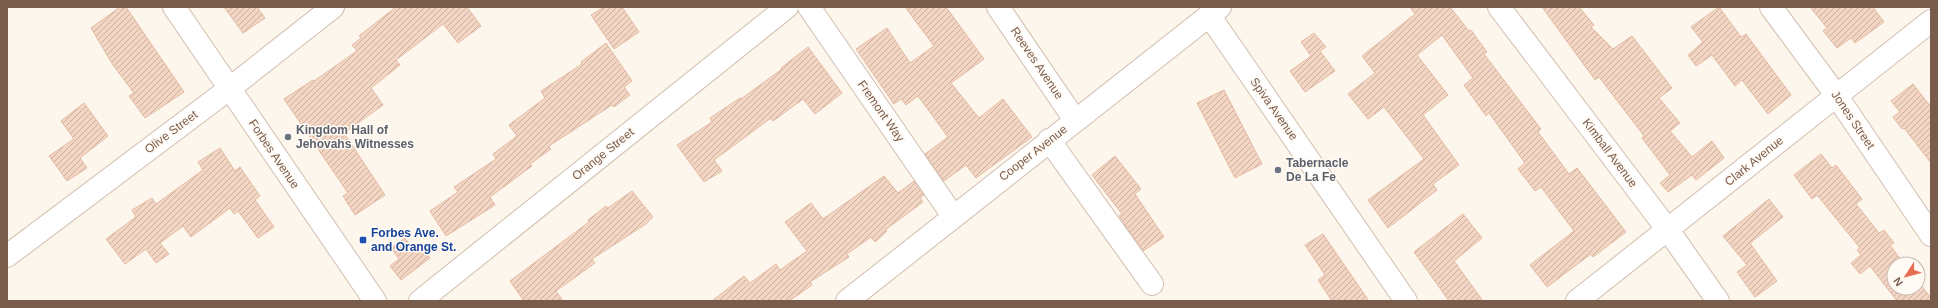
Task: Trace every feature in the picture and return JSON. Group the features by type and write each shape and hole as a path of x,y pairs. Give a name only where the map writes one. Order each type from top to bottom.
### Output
{"street":[{"name":"Forbes Avenue","path":"174,7 375,301"},
{"name":"Olive Street","path":"7,256 229,89 333,7"},
{"name":"Orange Street","path":"420,301 787,7"},
{"name":"Fremont Way","path":"809,7 953,216"},
{"name":"Reeves Avenue","path":"998,7 1075,120"},
{"name":"Kimball Avenue","path":"1499,7 1668,230 1718,301"},
{"name":"Jones Street","path":"1771,7 1836,95 1931,235"},
{"name":"Cooper Avenue","path":"852,300 953,216 1214,11"},
{"name":"Spiva Avenue","path":"1214,11 1406,301"},
{"name":"Clark Avenue","path":"1577,301 1931,21"},
{"path":"1049,140 1152,284"}],"building":[{"path":"120,7 126,7 184,92 145,118 129,96 134,93 113,65 91,28"},
{"path":"224,7 257,7 265,18 243,33"},
{"path":"396,7 467,7 481,26 458,43 443,24 396,60 400,65 371,88 383,105 344,133 385,195 355,215 343,196 348,193 284,99 313,80 314,81 357,51 352,45 361,38 359,36"},
{"path":"604,7 622,7 639,32 614,49 591,15"},
{"path":"905,7 946,7 984,59 951,83 979,118 1003,99 1032,137 976,178 966,165 944,181 925,154 948,137 918,96 906,105 901,99 894,104 856,49 887,28 910,63 934,46"},
{"path":"1410,7 1450,7 1469,31 1471,30 1487,52 1484,54 1541,129 1538,132 1569,174 1577,168 1626,232 1593,257 1591,254 1547,287 1530,265 1574,231 1541,187 1535,191 1518,169 1525,163 1489,113 1486,116 1464,85 1473,78 1442,35 1417,55 1448,95 1423,115 1459,165 1433,184 1437,190 1388,228 1368,200 1424,159 1384,107 1368,119 1348,94 1375,73 1362,56 1415,14"},
{"path":"1542,7 1579,7 1594,25 1591,27 1613,49 1632,36 1672,88 1659,98 1680,123 1670,131 1692,157 1712,141 1724,158 1696,180 1692,175 1668,192 1660,183 1670,175 1642,138 1644,136 1599,77 1595,80"},
{"path":"1719,7 1741,37 1746,34 1791,95 1768,114 1742,80 1735,86 1712,55 1696,66 1688,55 1703,42 1691,27"},
{"path":"1810,7 1873,7 1884,22 1855,43 1851,38 1837,48 1823,31 1827,28"},
{"path":"1314,33 1326,47 1320,51 1335,71 1305,92 1290,71 1311,56 1301,42"},
{"path":"606,43 632,81 624,87 630,95 614,107 612,105 549,146 551,149 530,164 532,166 490,197 495,205 446,236 430,211 458,192 454,187 496,159 493,154 517,136 509,125 545,98 541,91 582,64 581,62"},
{"path":"808,47 842,93 815,114 803,99 773,121 771,118 714,160 722,171 704,182 677,145 712,122 710,118 740,98 741,99 782,69 781,68"},
{"path":"1913,84 1931,107 1931,163 1904,128 1902,129 1893,117 1900,112 1891,101"},
{"path":"1224,90 1262,164 1235,178 1197,103"},
{"path":"84,103 108,136 80,158 87,168 67,181 49,156 74,139 61,121"},
{"path":"220,148 235,171 240,167 260,196 255,200 274,227 258,238 238,211 234,214 230,208 191,237 183,226 160,243 169,254 156,263 146,249 125,264 106,239 136,217 132,210 152,198 156,204 203,170 198,162"},
{"path":"1821,154 1832,168 1836,165 1862,199 1856,204 1879,233 1884,230 1894,243 1890,245 1898,256 1886,256 1886,287 1870,266 1860,274 1851,263 1861,255 1857,250 1860,248 1817,195 1812,199 1794,175"},
{"path":"1115,156 1141,189 1135,194 1164,237 1143,251 1119,216 1122,214 1092,175"},
{"path":"884,176 898,193 914,181 924,195 920,198 923,202 885,230 887,231 875,242 871,237 847,254 849,257 810,282 812,285 789,301 712,301 744,276 750,283 776,264 780,270 807,251 785,222 811,203 823,219"},
{"path":"632,191 653,217 646,224 592,259 595,263 556,291 563,301 524,301 510,281 589,222 588,220 606,206 608,208"},
{"path":"1769,199 1783,217 1750,243 1777,281 1755,297 1737,272 1747,265 1723,236"},
{"path":"1463,214 1482,238 1454,261 1483,301 1449,301 1414,252"},
{"path":"1323,234 1369,301 1332,301 1318,280 1325,275 1305,245"},
{"path":"405,238 413,249 419,244 430,258 401,280 390,266 399,259 391,248"},
{"path":"1926,291 1931,298 1931,301 1897,301 1893,296 1926,296"}],"place":[{"name":"Kingdom Hall of Jehovahs Witnesses","path":"288,137"},
{"name":"Tabernacle De La Fe","path":"1278,170"},
{"name":"Forbes Ave. and Orange St.","path":"363,240"}]}
